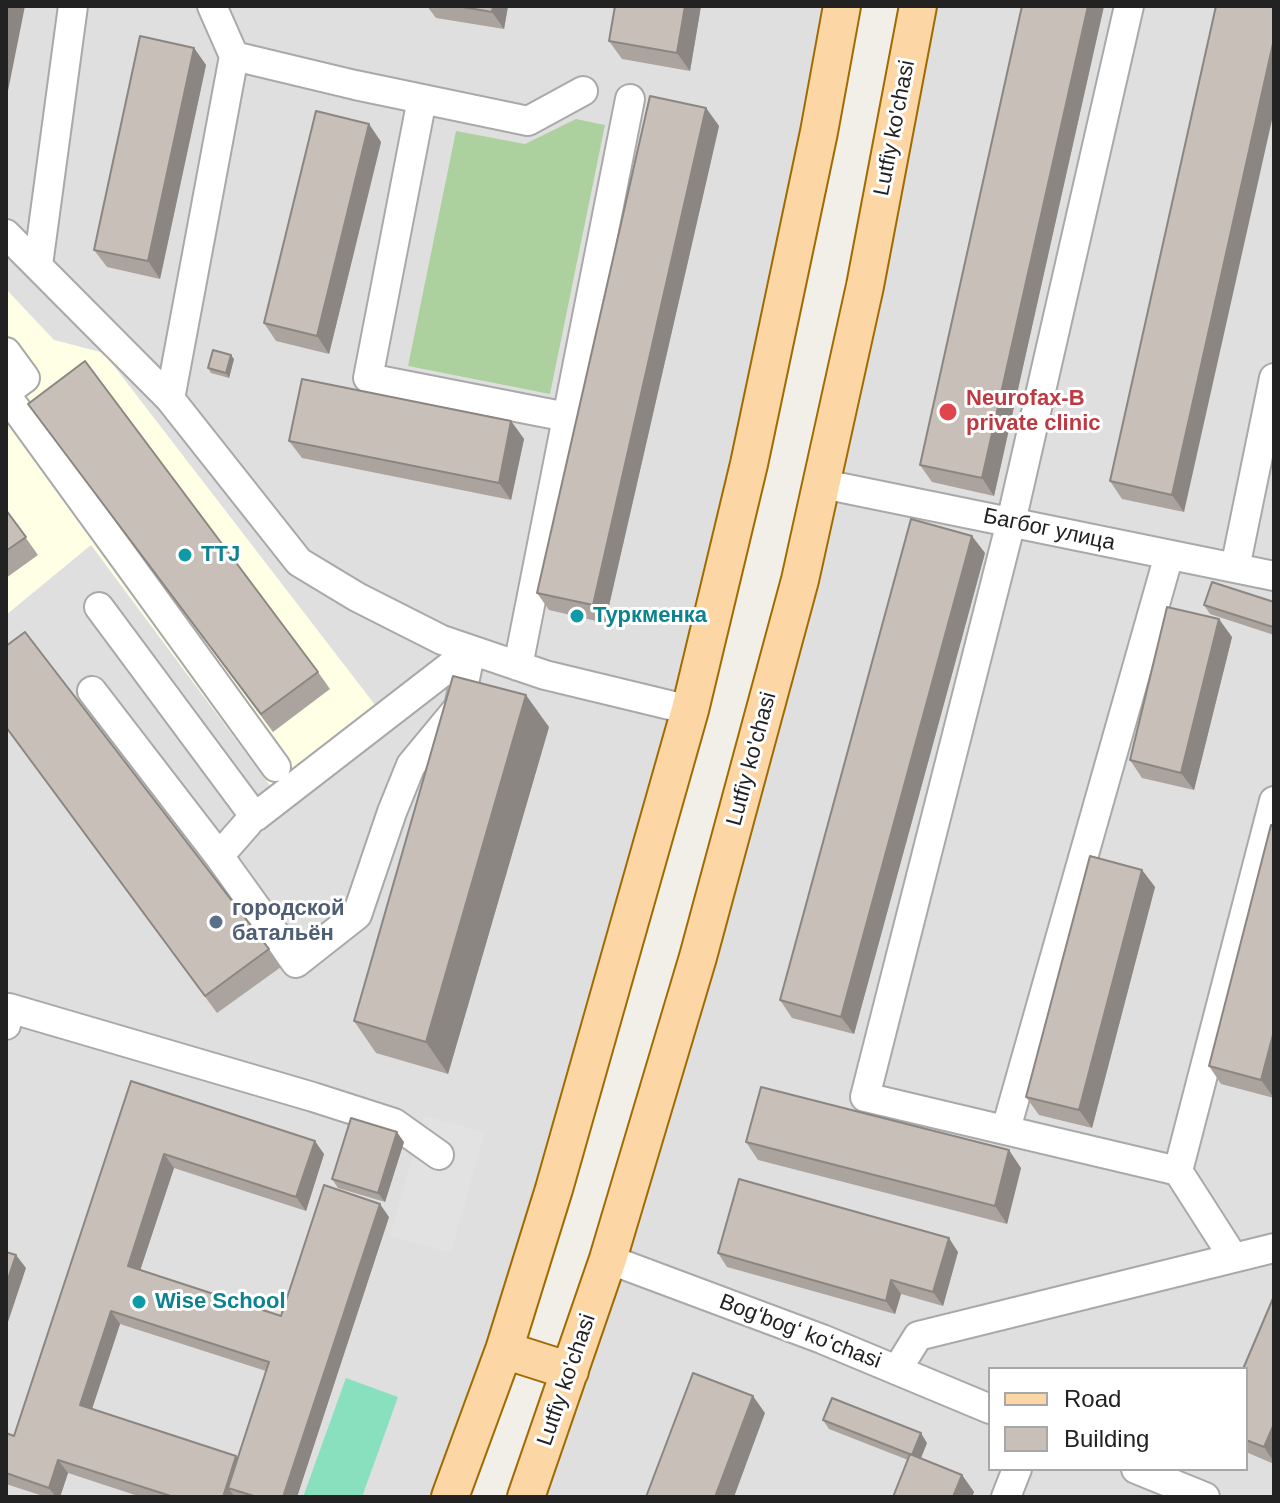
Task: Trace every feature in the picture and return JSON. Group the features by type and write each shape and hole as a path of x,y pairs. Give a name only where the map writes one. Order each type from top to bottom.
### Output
{"main road":[{"path":"450,1497 504,1350 554,1189 690,710 749,464 816,147 842,6"},
{"name":"Lutfiy ko'chasi","path":"526,1497 608,1259 706,928 800,580 865,286 918,6"},
{"path":"504,1350 570,1371"}],"street":[{"path":"38,265 73,6"},
{"path":"170,399 234,56 212,6"},
{"path":"1129,6 1011,522 865,1097 1178,1171 1233,1257"},
{"path":"234,56 528,121 583,91"},
{"path":"422,99 368,378 567,417"},
{"path":"518,666 630,99"},
{"path":"6,234 170,399 299,562 442,640 608,692 690,710"},
{"path":"6,352 25,378 6,394 276,767"},
{"path":"1235,568 1274,378"},
{"name":"Багбог улица","path":"823,484 1274,576"},
{"path":"1006,1129 1169,555"},
{"path":"99,607 255,817 471,650"},
{"path":"92,691 219,856 296,963 357,915 411,765 459,707 471,650"},
{"path":"1178,1171 1274,801"},
{"path":"219,856 248,823"},
{"path":"6,1025 9,1008 300,1093 394,1123 439,1155"},
{"path":"897,1370 918,1336 1274,1248"},
{"name":"Bogʻbogʻ koʻchasi","path":"608,1259 822,1339 988,1408"},
{"path":"1006,1497 1016,1471"},
{"path":"1149,1481 1205,1497"}],"shaded area":[{"path":"6,6 842,6 749,464 450,1497 6,1497"},
{"path":"918,6 1274,6 1274,1497 526,1497 698,957"},
{"path":"6,289 54,340 104,353 379,710 274,791 91,545 6,615"},
{"path":"424,1116 485,1132 451,1253 390,1236"}],"green space":[{"path":"576,119 605,125 550,394 408,366 456,131 525,144"},
{"path":"346,1378 398,1397 362,1497 303,1497"}],"building":[{"path":"457,6 493,6 492,12"},
{"path":"615,6 685,6 677,53 609,41"},
{"path":"1022,6 1088,6 982,478 920,465"},
{"path":"1216,6 1274,7 1274,39 1172,495 1110,481"},
{"path":"140,36 194,48 148,261 94,250"},
{"path":"650,96 706,108 593,605 537,593"},
{"path":"316,111 369,124 317,336 264,323"},
{"path":"213,350 231,355 226,373 208,368"},
{"name":"TTJ","path":"85,361 318,672 261,714 28,404"},
{"path":"302,379 511,421 499,483 289,441"},
{"path":"6,510 26,537 6,551"},
{"path":"911,519 972,536 841,1017 780,1000"},
{"path":"1212,582 1274,602 1273,627 1204,605"},
{"path":"1167,607 1219,619 1181,773 1130,760"},
{"path":"25,632 269,949 205,996 6,727 6,646"},
{"path":"453,676 526,695 426,1042 354,1021"},
{"path":"1271,825 1274,826 1274,1031 1261,1080 1209,1066"},
{"path":"1090,856 1142,870 1079,1110 1026,1097"},
{"name":"Wise School","path":"131,1081 315,1141 296,1197 164,1154 128,1266 281,1316 324,1185 380,1204 283,1497 257,1497 228,1488 269,1362 111,1311 80,1405 236,1456 223,1497 174,1497 58,1460 49,1488 6,1473 6,1433 14,1436"},
{"path":"761,1087 1009,1150 995,1206 746,1142"},
{"path":"351,1118 397,1132 378,1193 332,1179"},
{"path":"739,1179 949,1238 933,1292 891,1280 886,1301 718,1253"},
{"path":"6,1252 16,1255 6,1285"},
{"path":"1274,1296 1274,1424 1264,1447 1248,1441 1248,1367 1244,1367"},
{"path":"693,1373 753,1396 715,1497 646,1497"},
{"path":"832,1398 921,1433 912,1455 823,1420"},
{"path":"910,1454 962,1475 953,1497 893,1497"}],"place":[{"name":"Neurofax-B private clinic","path":"948,412"},
{"name":"TTJ","path":"185,555"},
{"name":"Туркменка","path":"577,616"},
{"name":"городской батальён","path":"216,922"},
{"name":"Wise School","path":"139,1302"}]}
